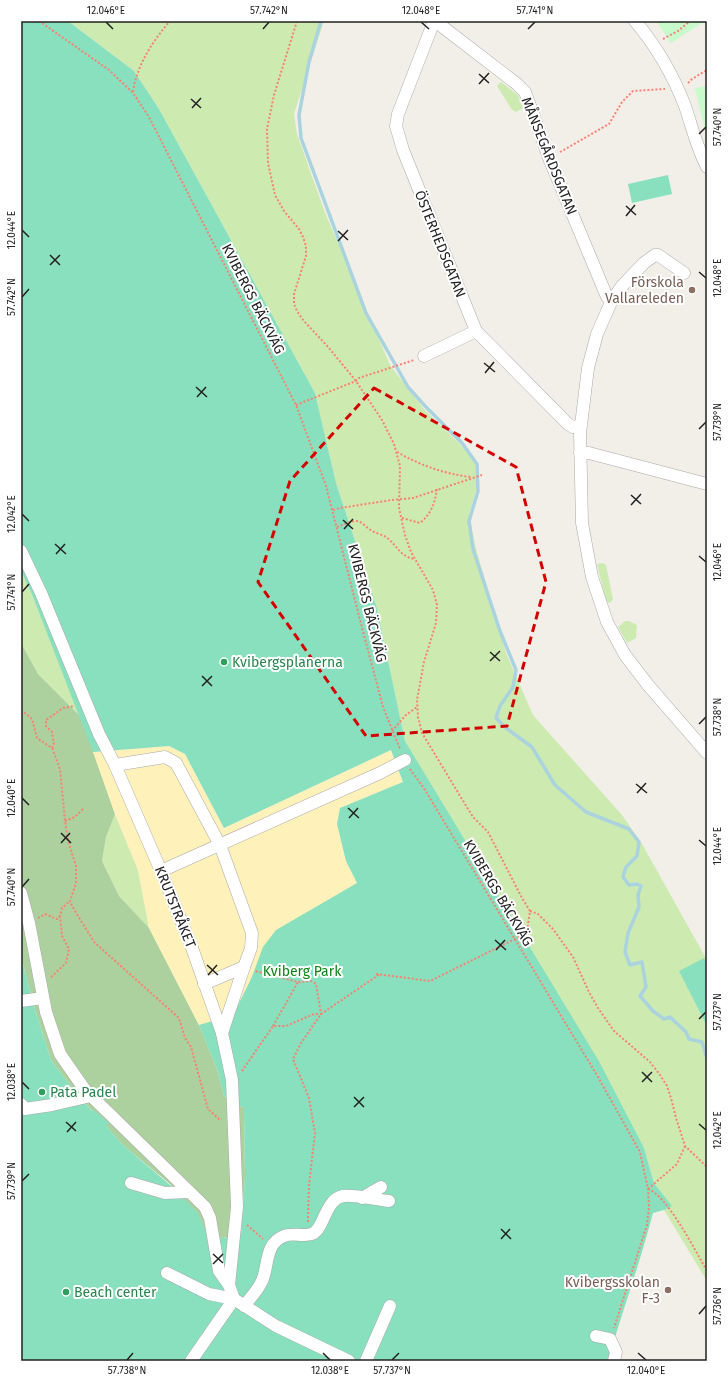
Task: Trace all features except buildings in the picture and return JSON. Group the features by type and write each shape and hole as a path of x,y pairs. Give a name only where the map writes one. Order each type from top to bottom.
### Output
{"street":[{"name":"MÅNSEGÅRDSGATAN","path":"435,21 517,84 525,92 549,158 607,297 612,300"},
{"name":"ÖSTERHEDSGATAN","path":"435,21 398,114 396,126 403,150 476,331 568,424 580,426"},
{"path":"635,21 653,44 670,70 707,167"},
{"path":"684,273 658,255 655,255 635,272 612,300 597,334 588,368 580,426 582,524 592,577 607,622 625,655 648,685 707,753"},
{"path":"424,356 476,331"},
{"path":"580,453 589,453 707,484"},
{"name":"KRUTSTRÅKET","path":"21,551 41,592 86,705 115,765 161,871 191,945 222,1033 232,1080 237,1207 228,1285"},
{"path":"115,765 165,757 176,763 220,845 252,933 252,948 244,967 222,1033"},
{"path":"161,871 380,773 404,760"},
{"path":"21,895 29,923 46,1012 60,1054 91,1096 205,1208 210,1218 219,1271 228,1285 234,1299"},
{"path":"204,984 244,967"},
{"path":"21,1001 43,998"},
{"path":"21,1104 25,1109 52,1105 91,1096"},
{"path":"131,1183 165,1193 188,1192"},
{"path":"362,1198 381,1187"},
{"path":"244,1306 262,1280 268,1254 272,1246 284,1236 314,1234 319,1229 331,1204 336,1199 343,1196 389,1201"},
{"path":"167,1273 209,1294 234,1299 276,1326 349,1361"},
{"path":"191,1361 234,1299"},
{"path":"366,1361 390,1306"},
{"path":"596,1336 610,1339 616,1352 614,1361"}],"path":[{"name":"KVIBERGS BÄCKVÄG","path":"39,21 109,70 133,93 152,124 296,405 326,486 338,527 383,707 404,760 425,790 598,1077 640,1152 648,1189 649,1207 647,1225 610,1339"},
{"path":"133,93 135,79 143,59 158,34 170,21"},
{"path":"297,21 274,95 268,120 267,142 271,180 275,195 284,211 303,237 306,246 306,256 303,268 297,280 294,294 294,304 303,320 329,348 356,382 388,429 397,452 400,466 399,508 407,544 433,590 437,605 436,623 424,662 417,707 422,733 468,809 488,832 530,911 538,914 553,929 573,957 589,992 614,1031 650,1062 660,1075 667,1086 685,1146 707,1167"},
{"path":"653,44 678,31 690,21"},
{"path":"687,85 692,79 707,70"},
{"path":"549,158 609,124 622,102 633,91 665,89"},
{"path":"296,405 356,382 359,378 424,356"},
{"path":"397,452 408,459 417,461 437,471 472,477"},
{"path":"333,510 413,498 472,477 482,475"},
{"path":"402,518 420,523 430,512 436,498 437,489"},
{"path":"338,527 354,521 360,522 378,535 384,536 395,548 408,558 415,559"},
{"path":"52,748 54,745 52,732 46,726 46,720 63,708 86,705"},
{"path":"392,731 406,715 417,707"},
{"path":"21,710 32,719 37,738 52,748 60,769 68,841 76,866 76,883 70,901 62,908 60,916 62,936 69,949 66,963 40,985"},
{"path":"65,821 75,817 83,809"},
{"path":"70,901 94,942 179,1018 185,1038 191,1047 208,1110 219,1119 233,1122"},
{"path":"376,974 430,981 515,940 527,931 530,911"},
{"path":"29,923 45,914 57,919 60,916"},
{"path":"244,967 298,982 311,981 316,984 321,1014"},
{"path":"307,1235 309,1185 315,1133 309,1098 293,1059 301,1043 321,1014 381,974"},
{"path":"232,1080 241,1073 273,1026 298,982"},
{"path":"273,1026 286,1026 314,1014 321,1014"},
{"path":"685,1146 677,1164 648,1189 653,1191 667,1204 707,1271"},
{"path":"236,1216 272,1246"}],"highlighted area":[{"path":"374,388 516,467 546,582 507,726 366,736 258,582 290,481"}],"green space":[{"name":"Kvibergsplanerna","path":"21,21 68,21 134,71 159,109 315,393 336,483 377,608 405,741 600,1063 644,1148 654,1183 672,1206 653,1213 608,1361 21,1361 21,956 34,1006 51,1060 76,1093 92,1111 94,1110 109,1123 106,1126 124,1146 170,1185 198,1213 209,1240 241,1235 245,1177 244,1108 224,1096 217,1069 199,1025 233,1015 251,979 263,947 276,930 357,883 346,861 337,824 340,808 403,782 391,750 224,828 185,754 169,746 93,752 33,597 21,571"},
{"path":"68,21 324,21 294,114 297,134 324,210 390,365 424,409 467,451 475,463 477,488 469,514 476,549 506,653 533,715 622,815 642,844 707,960 707,1281 664,1210 671,1206 654,1183 644,1148 546,975 405,741 377,608 336,483 315,393 159,109 134,71"},
{"path":"656,21 705,21 671,43"},
{"path":"501,82 518,95 523,108 516,112 512,110 497,86"},
{"path":"707,86 707,139 695,88"},
{"path":"668,175 672,194 632,203 628,184"},
{"path":"603,563 606,565 613,599 610,603 606,601 597,564"},
{"path":"21,571 33,597 81,717 38,674 21,643"},
{"path":"625,621 629,621 637,625 636,638 627,643 618,627"},
{"path":"21,643 38,674 81,717 115,814 106,837 102,861 119,896 149,928 199,1025 217,1069 224,1096 244,1108 245,1177 241,1235 209,1240 170,1184 124,1146 76,1093 51,1060 34,1006 21,956"},
{"path":"115,814 138,870 149,928 119,896 102,861 106,837"},
{"path":"704,958 707,964 707,1026 679,971"}],"sand":[{"path":"169,746 185,754 224,828 391,750 403,782 340,808 337,824 346,861 357,883 301,916 263,948 251,979 233,1015 199,1025 149,928 138,870 115,814 93,752"}],"waterway":[{"path":"321,21 309,62 299,115 301,138 366,313 408,387 462,443 477,464 478,491 469,521 473,549 500,631 516,670 513,687 500,706 496,718 506,728 532,747 555,785 586,812 629,829 639,842 637,856 626,867 623,877 629,885 637,884 641,886 638,895 639,907 628,933 625,952 630,965 642,962 646,987 640,996 653,1011 664,1019 670,1017 686,1032 689,1039 702,1042 707,1058"}],"place":[{"name":"Förskola Vallareleden","path":"692,290"},
{"name":"Kvibergsplanerna","path":"224,662"},
{"name":"Pata Padel","path":"42,1092"},
{"name":"Kvibergsskolan F-3","path":"668,1290"},
{"name":"Beach center","path":"66,1292"}],"park label":[{"name":"Kviberg Park","path":"302,971"}]}
